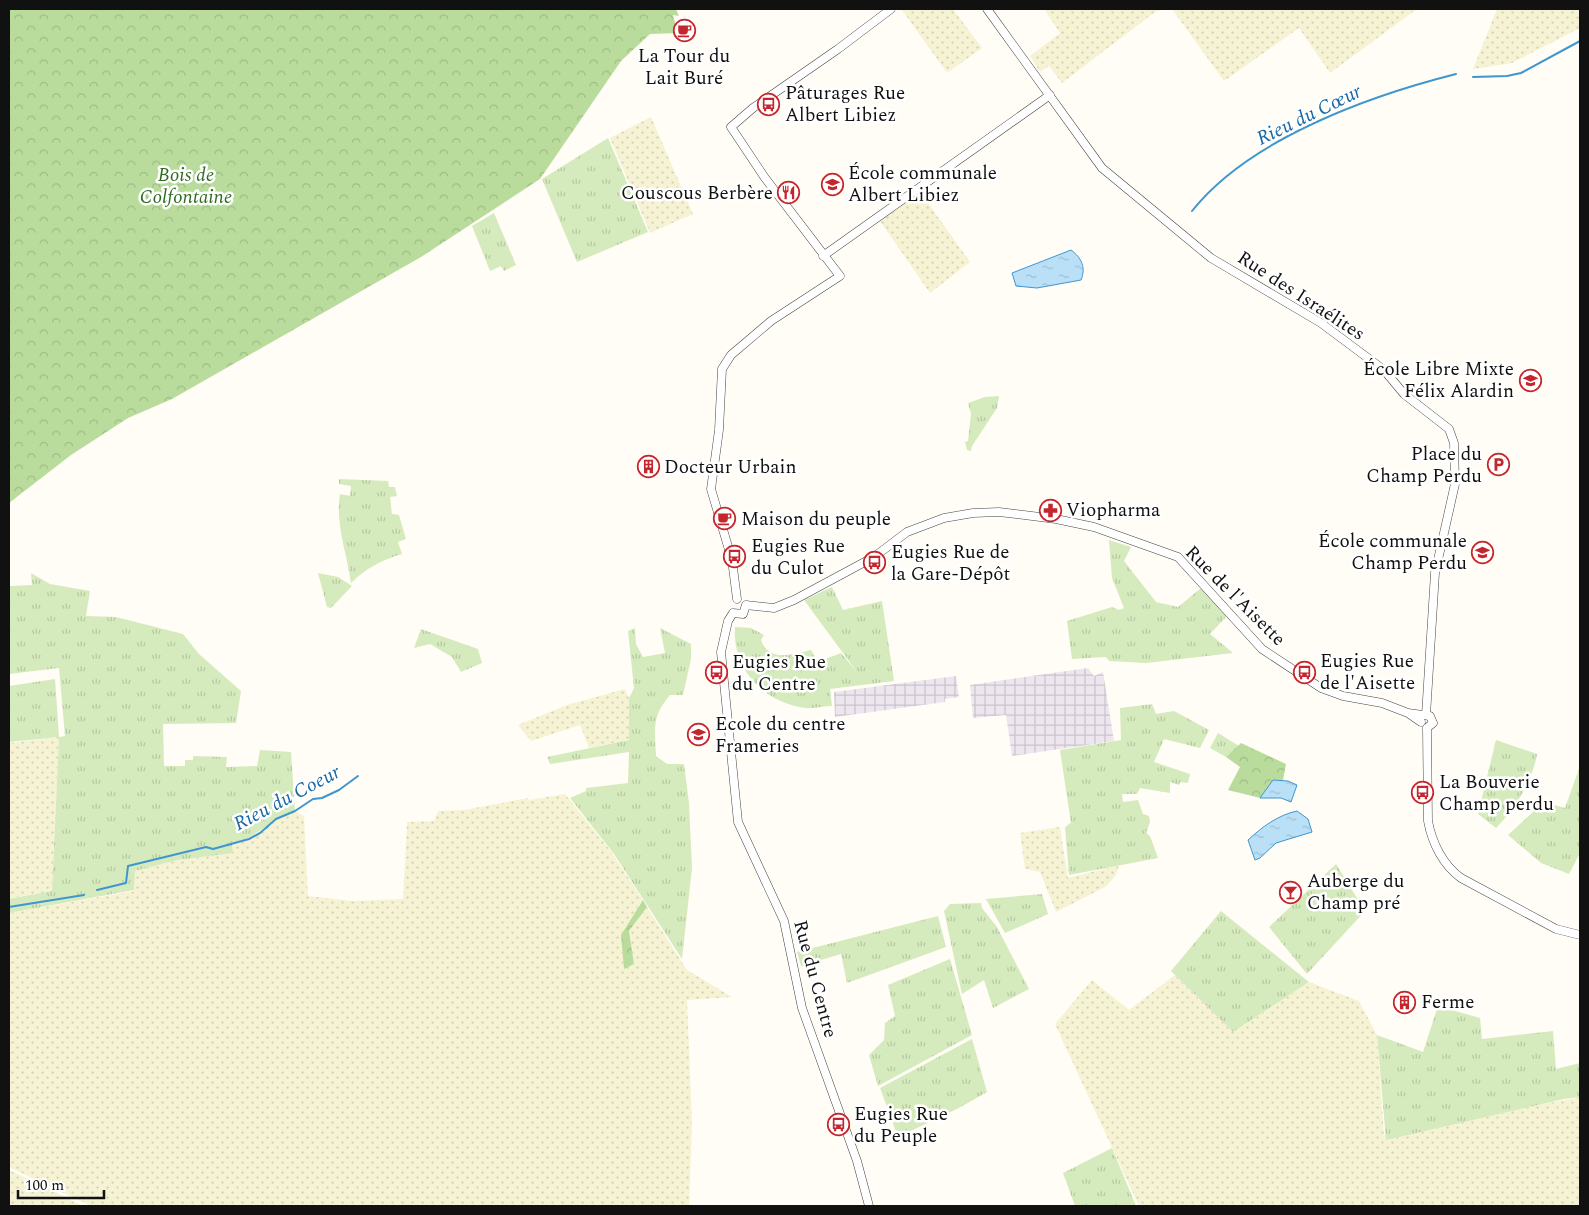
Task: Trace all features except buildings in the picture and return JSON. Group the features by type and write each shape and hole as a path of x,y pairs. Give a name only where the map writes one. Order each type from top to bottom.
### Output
{"street":[{"path":"737,599 732,560 711,492 720,405 721,373 731,355 771,321 840,276 760,171 731,127 753,108 838,49 891,9"},
{"name":"Rue des Israélites","path":"987,9 1102,168 1211,258 1321,323 1384,370 1404,394 1449,429 1454,443 1455,484 1435,573 1424,720"},
{"path":"823,256 1050,95"},
{"name":"Rue de l'Aisette","path":"746,605 774,608 832,581 874,557 907,532 944,518 973,513 999,512 1056,519 1094,527 1174,556 1188,568 1259,646 1276,660 1328,691 1382,703 1424,720"},
{"path":"737,599 742,600 746,605 743,614 733,613 731,605 737,599"},
{"name":"Rue du Centre","path":"733,613 728,621 721,652 738,822 784,921 802,1008 857,1161 869,1206"},
{"path":"1424,720 1428,822 1431,837 1451,871 1556,929 1580,935"}],"shaded area":[{"path":"953,9 982,48 947,73 902,10"},
{"path":"1044,9 1164,9 1155,12 1062,83 1049,66 1040,72 1030,56 1060,33"},
{"path":"1172,9 1417,9 1330,73 1299,28 1224,81"},
{"path":"1497,9 1580,9 1580,28 1512,63 1473,69"},
{"path":"651,117 693,214 650,233 610,138"},
{"path":"921,193 970,262 930,293 880,221"},
{"path":"1088,668 1094,676 1103,672 1114,741 1012,756 1006,715 973,718 970,685"},
{"path":"956,676 959,697 945,699 945,702 835,717 834,692"},
{"path":"625,689 629,698 629,740 589,748 580,725 531,741 518,725 567,705"},
{"path":"59,737 52,891 9,899 9,743"},
{"path":"565,794 610,850 643,900 621,935 624,968 634,964 629,931 647,907 687,970 732,997 687,1000 692,1123 689,1206 91,1206 9,1167 9,913 134,891 135,871 178,860 233,852 232,844 249,839 260,833 276,819 295,811 304,816 308,896 352,901 403,899 407,822 434,821 438,811 464,810 528,798 529,800"},
{"path":"1060,827 1068,878 1119,865 1116,875 1107,886 1056,912 1040,872 1025,869 1020,833"},
{"path":"1175,975 1233,1032 1309,982 1359,1001 1377,1035 1384,1135 1580,1097 1580,1206 1139,1206 1055,1024 1092,980 1129,1010"},
{"path":"9,1170 43,1186 83,1206 9,1206"}],"green space":[{"name":"Bois de Colfontaine","path":"9,9 676,9 679,16 673,15 678,33 650,34 621,61 540,179 421,257 172,399 128,418 71,455 9,503"},
{"path":"608,138 648,232 577,262 542,179"},
{"path":"494,213 516,265 504,271 501,266 490,271 472,226"},
{"path":"999,396 997,408 972,446 971,451 967,450 965,442 968,441 971,414 968,403 985,397"},
{"path":"339,479 388,481 389,487 395,487 397,496 390,497 392,514 399,515 406,539 398,542 402,554 375,565 351,583 340,527 339,505 340,494 350,496 351,486 339,484"},
{"path":"1109,540 1131,547 1124,561 1156,602 1178,607 1201,588 1227,616 1210,634 1233,653 1146,663 1109,661 1106,657 1072,659 1067,621 1112,607 1119,610 1124,608 1112,578"},
{"path":"31,573 50,584 90,591 86,616 116,617 183,634 199,654 241,691 236,723 163,724 164,766 185,766 185,760 193,760 193,756 227,757 226,767 257,766 260,750 291,752 295,811 286,814 249,837 232,844 233,853 178,860 135,871 134,890 9,913 9,899 52,891 59,737 65,736 59,668 9,674 9,586 32,585"},
{"path":"318,573 338,577 352,586 331,608 327,607"},
{"path":"832,587 843,610 882,601 894,681 830,689 832,706 805,708 790,705 764,691 745,670 735,643 735,627 751,628 764,635 761,640 765,647 770,652 776,654 789,655 811,650 818,662 841,653 857,672 804,600"},
{"path":"635,628 636,644 643,657 665,653 660,628 691,644 691,659 683,695 670,695 657,717 655,731 656,756 667,764 684,764 689,803 692,868 682,959 614,854 570,798 586,791 586,788 628,783 629,752 550,764 547,757 629,740 629,698 634,688 628,631"},
{"path":"421,629 478,649 482,663 461,672 452,657 430,644 414,648"},
{"path":"55,679 59,737 9,742 9,686"},
{"path":"1152,704 1156,714 1174,711 1209,730 1200,748 1164,739 1154,762 1190,774 1188,783 1180,782 1179,785 1170,782 1170,793 1140,788 1137,794 1122,794 1123,802 1138,800 1143,814 1149,816 1150,822 1146,833 1150,836 1158,858 1069,875 1065,827 1071,823 1060,750 1121,740 1120,708"},
{"path":"1218,733 1239,746 1226,757 1210,748"},
{"path":"1496,740 1537,754 1535,764 1522,794 1496,828 1478,814"},
{"path":"1241,743 1286,764 1283,780 1273,780 1260,798 1228,790 1240,767 1226,757"},
{"path":"1580,766 1580,853 1569,874 1541,863 1508,835 1544,802 1565,808"},
{"path":"1336,864 1365,911 1307,974 1269,927"},
{"path":"1042,894 1048,914 1005,933 986,899"},
{"path":"643,900 647,907 629,931 634,964 624,969 621,935"},
{"path":"981,903 982,908 997,927 1029,989 993,1008 984,980 962,994 944,911 950,904"},
{"path":"1221,911 1309,982 1233,1032 1171,971"},
{"path":"938,916 946,947 847,983 841,954 801,966 797,952"},
{"path":"950,959 972,1035 878,1086 869,1055 884,1040 885,1023 895,1016 888,985"},
{"path":"1438,1006 1480,1018 1482,1039 1553,1031 1556,1069 1580,1063 1580,1097 1564,1099 1386,1140 1377,1035 1423,1052"},
{"path":"972,1039 987,1092 957,1109 898,1137 880,1088"},
{"path":"1112,1148 1136,1206 1075,1206 1063,1173"}],"water":[{"path":"1071,250 1078,256 1083,267 1081,280 1037,288 1016,286 1012,273"},
{"path":"1273,780 1288,781 1297,785 1291,802 1281,798 1260,798"},
{"path":"1297,811 1308,819 1312,832 1276,843 1260,858 1255,860 1248,840 1271,822 1283,815"}],"waterway":[{"name":"Rieu du Cœur","path":"1473,77 1507,76 1521,73 1580,41"},
{"name":"Rieu du Cœur","path":"1192,211 1216,185 1245,162 1278,142 1349,108 1422,83 1456,74"},
{"name":"Rieu du Coeur","path":"97,890 126,883 128,866 206,847 213,849 249,839 260,833 276,819 295,811 313,799 322,798 339,790 358,776"},
{"name":"Rieu du Coeur","path":"9,907 84,895"}],"place":[{"name":"La Tour du Lait Buré","path":"684,30"},
{"name":"Pâturages Rue Albert Libiez","path":"769,104"},
{"name":"École communale Albert Libiez","path":"832,184"},
{"name":"Couscous Berbère","path":"789,193"},
{"name":"École Libre Mixte Félix Alardin","path":"1530,380"},
{"name":"Place du Champ Perdu","path":"1498,465"},
{"name":"Docteur Urbain","path":"648,467"},
{"name":"Viopharma","path":"1050,510"},
{"name":"Maison du peuple","path":"725,519"},
{"name":"École communale Champ Perdu","path":"1483,552"},
{"name":"Eugies Rue du Culot","path":"735,557"},
{"name":"Eugies Rue de la Gare-Dépôt","path":"875,563"},
{"name":"Eugies Rue de l'Aisette","path":"1304,672"},
{"name":"Eugies Rue du Centre","path":"716,673"},
{"name":"Ecole du centre Frameries","path":"699,735"},
{"name":"La Bouverie Champ perdu","path":"1423,793"},
{"name":"Auberge du Champ pré","path":"1291,892"},
{"name":"Ferme","path":"1405,1002"},
{"name":"Eugies Rue du Peuple","path":"838,1125"}]}
